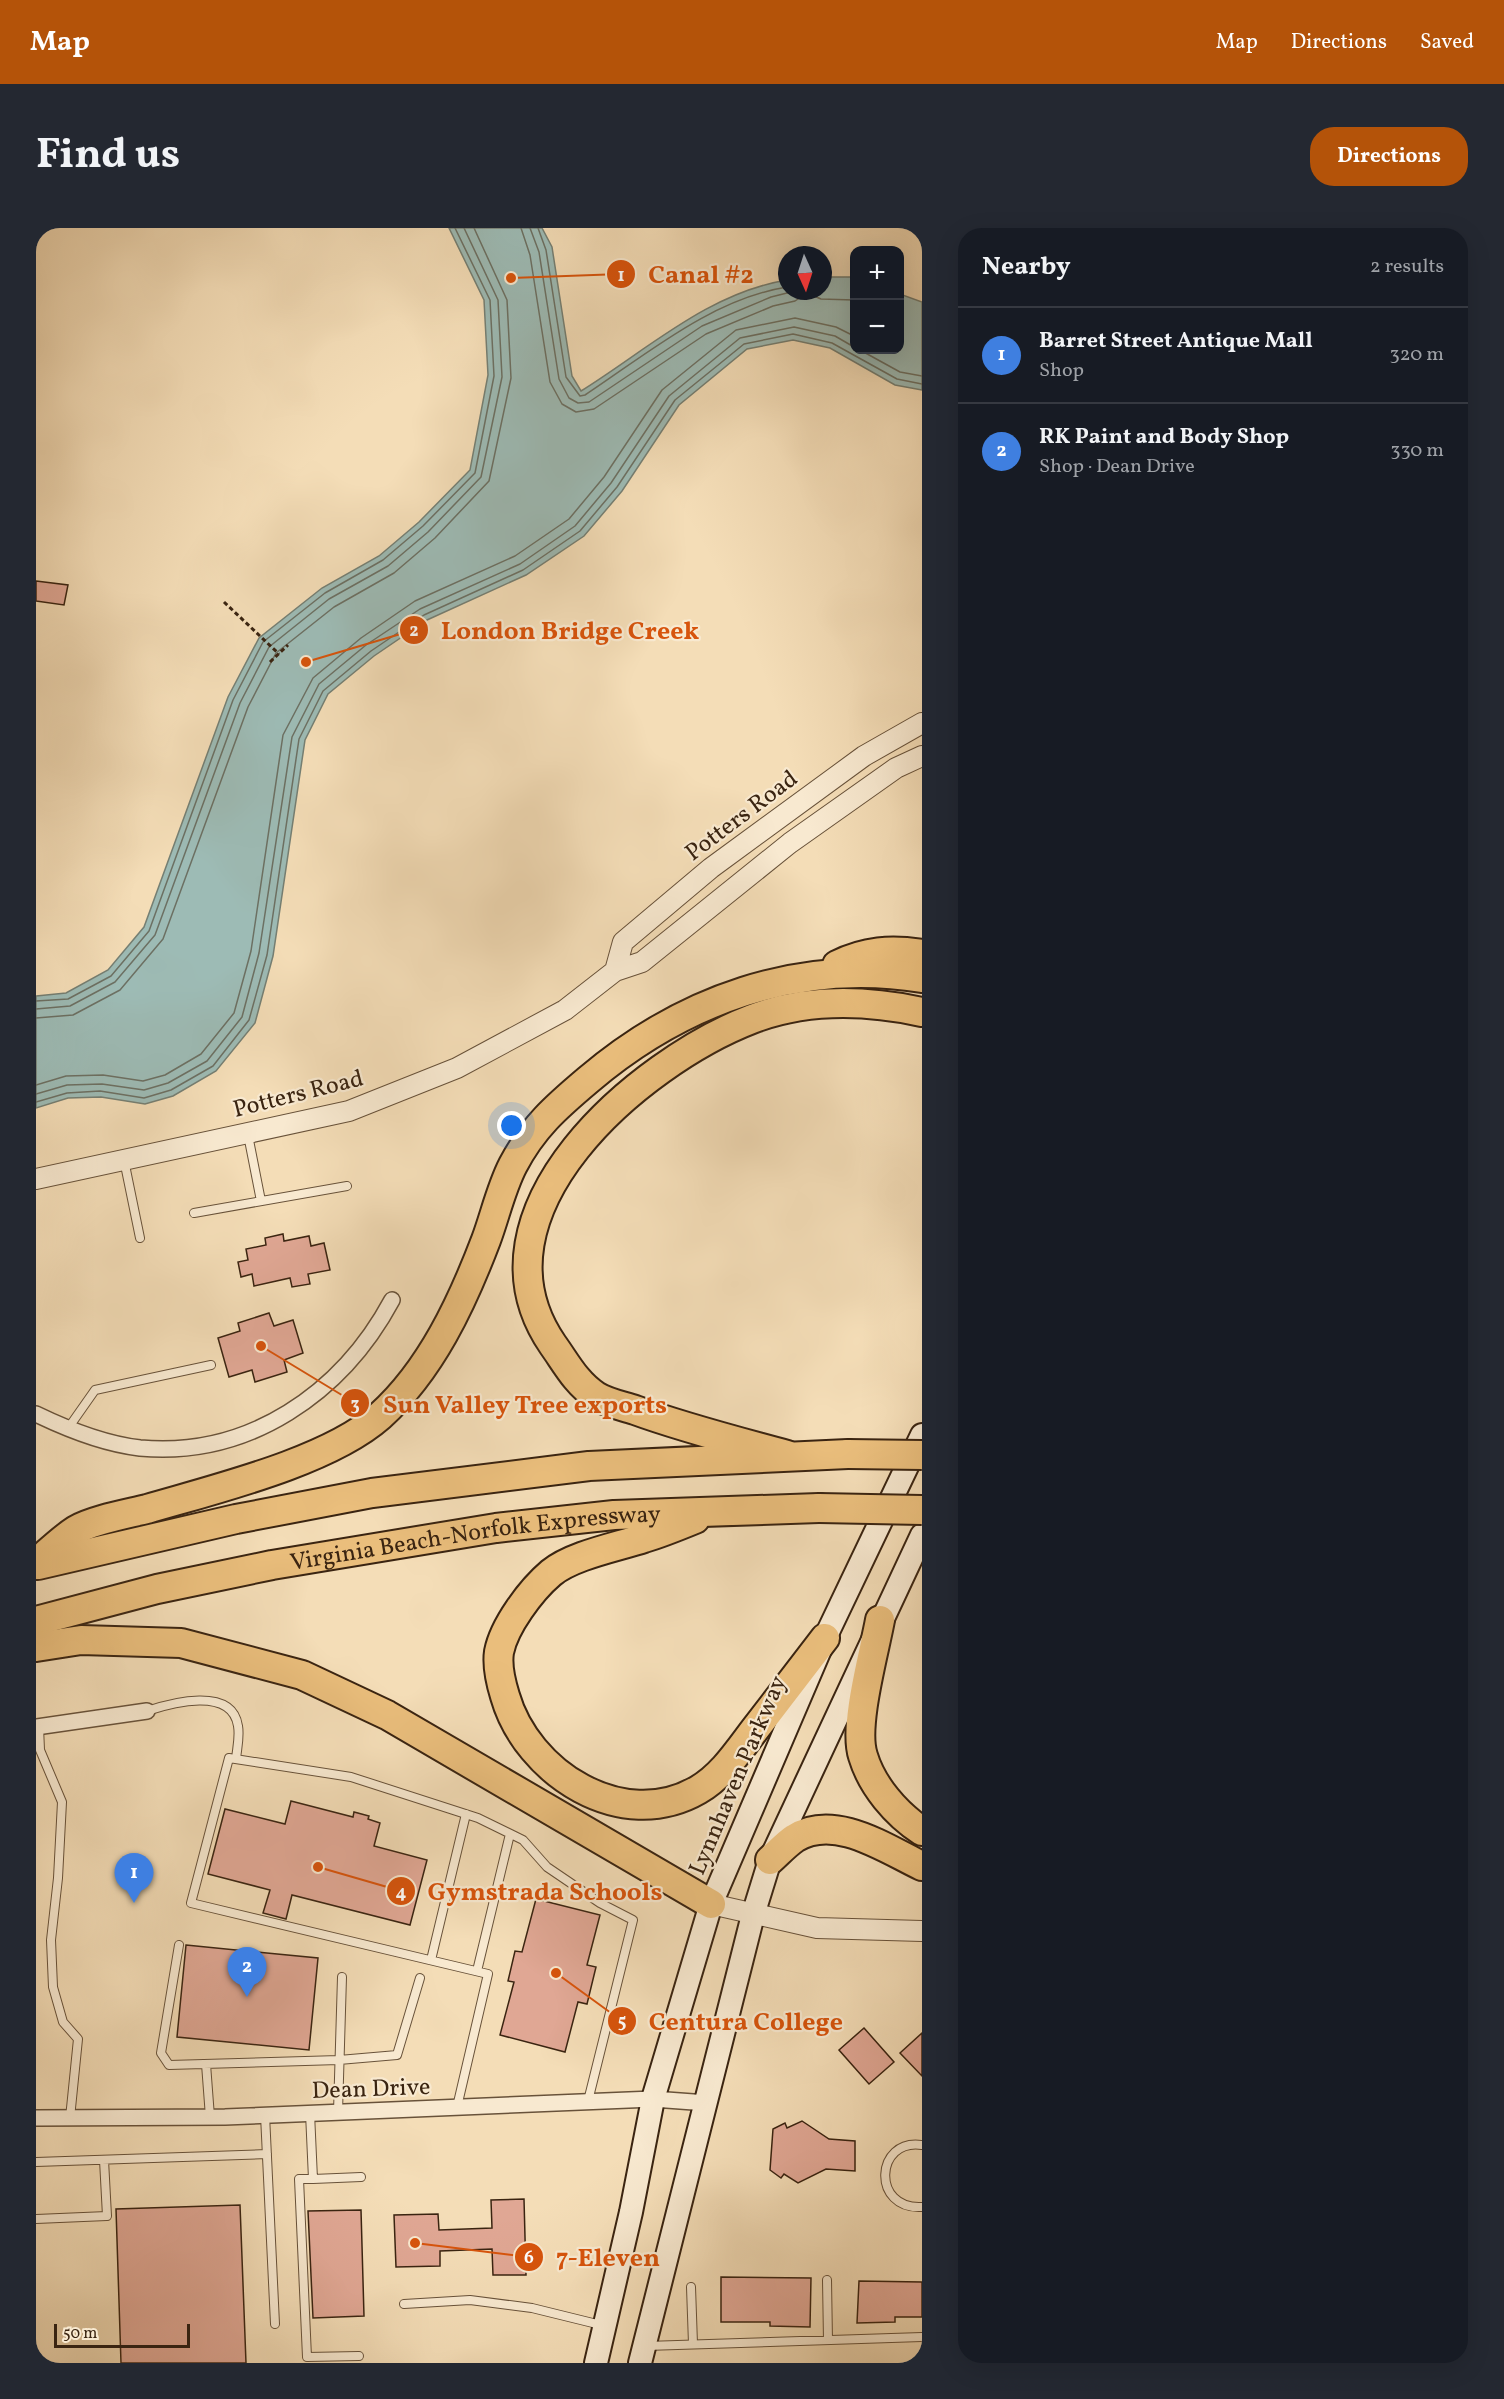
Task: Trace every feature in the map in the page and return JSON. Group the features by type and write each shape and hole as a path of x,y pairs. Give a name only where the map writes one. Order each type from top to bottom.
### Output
{"highway":[{"path":"820,974 857,956 895,950 922,954"},
{"path":"36,1564 78,1529 289,1465 353,1435 381,1415 414,1377 435,1348 464,1296 511,1169 529,1135 603,1067 679,1017 740,991 820,974 861,972 922,978"},
{"path":"787,1455 670,1423 597,1397 570,1373 545,1333 529,1290 527,1262 536,1221 571,1156 616,1104 670,1061 722,1032 777,1012 823,1004 858,1002 922,1012"},
{"path":"36,1564 236,1519 372,1493 590,1466 787,1455 922,1455"},
{"name":"Virginia Beach-Norfolk Expressway","path":"36,1621 157,1589 272,1564 496,1528 602,1517 719,1510 819,1508 922,1510"},
{"path":"719,1510 584,1557 553,1571 535,1588 512,1623 500,1651 499,1661 502,1685 509,1710 520,1732 534,1752 573,1784 599,1796 638,1805 681,1798 697,1790 725,1769 825,1638"},
{"path":"880,1620 860,1724 862,1755 881,1793 910,1823 922,1831"},
{"path":"36,1647 81,1640 181,1643 302,1675 387,1715 711,1904"},
{"path":"770,1860 795,1838 822,1829 869,1840 922,1866"}],"main road":[{"name":"Lynnhaven Parkway","path":"596,2363 606,2326 653,2099 711,1904 825,1638 922,1435"},
{"path":"642,2354 753,1915 770,1860 922,1534"}],"street":[{"name":"Potters Road","path":"615,971 623,942 711,868 864,756 922,723"},
{"name":"Potters Road","path":"36,1179 349,1111 457,1068 565,1010 615,971 642,962 790,843 896,768 922,756"},
{"path":"36,1414 104,1440 140,1448 195,1447 234,1438 268,1424 319,1393 361,1351 392,1300"},
{"path":"37,1727 147,1711"},
{"path":"711,1904 817,1928 922,1931"},
{"name":"Dean Drive","path":"36,2118 210,2117 653,2099 707,2103"}],"lane":[{"path":"247,1133 261,1201"},
{"path":"124,1160 140,1238"},
{"path":"194,1213 347,1186"},
{"path":"69,1427 95,1390 211,1365"},
{"path":"147,1711 191,1701 210,1701 223,1706 233,1714 238,1724 236,1759"},
{"path":"37,1727 40,1750 62,1802 52,1952 53,1987 63,2022 78,2039 70,2118"},
{"path":"457,2107 488,1974 191,1903 229,1758 351,1777 466,1814 523,1840 547,1867 600,1903 633,1920 588,2102"},
{"path":"431,1960 466,1814"},
{"path":"477,1971 510,1834"},
{"path":"179,1945 161,2053 169,2065 339,2060 397,2055 420,1978"},
{"path":"338,2112 342,1977"},
{"path":"206,2064 210,2117"},
{"path":"310,2113 313,2179"},
{"path":"265,2115 275,2324"},
{"path":"922,2145 908,2145 899,2149 891,2157 885,2177 892,2196 900,2203 922,2207"},
{"path":"36,2162 267,2154"},
{"path":"36,2219 107,2216 104,2160"},
{"path":"359,2356 307,2357 299,2179 361,2176"},
{"path":"827,2280 828,2340"},
{"path":"691,2287 693,2344"},
{"path":"404,2304 470,2300 532,2308 606,2326"},
{"path":"642,2354 693,2344 922,2337"}],"path":[{"path":"224,602 279,654"},
{"path":"270,662 288,645"}],"water":[{"path":"449,228 542,228 552,247 572,376 581,391 679,325 731,297 778,282 778,300 832,300 832,277 850,277 850,354 904,354 904,295 922,302 922,390 895,385 830,348 793,340 747,349 679,405 622,491 584,536 526,575 427,620 374,656 328,694 305,740 273,956 255,1023 216,1071 173,1096 145,1104 101,1097 68,1098 36,1108 36,996 66,993 108,970 144,927 228,697 259,638 322,588 379,556 419,522 470,470 488,375 484,300"}],"building":[{"path":"36,581 68,585 64,605 36,601"},
{"path":"283,1234 284,1241 309,1236 311,1246 324,1243 330,1270 308,1274 310,1284 292,1287 290,1278 254,1286 252,1274 241,1277 238,1262 248,1260 246,1249 266,1245 265,1238"},
{"path":"269,1313 274,1326 293,1320 303,1353 284,1360 287,1372 255,1382 252,1370 229,1377 218,1338 240,1331 238,1323"},
{"path":"291,1801 353,1817 354,1812 369,1816 368,1819 380,1823 374,1846 427,1860 410,1925 292,1895 286,1919 263,1913 270,1890 208,1874 225,1809 285,1824"},
{"path":"536,1899 600,1915 587,1965 596,1967 587,2004 578,2002 565,2052 500,2035 514,1982 508,1981 515,1951 522,1952"},
{"path":"186,1945 318,1958 309,2050 177,2037"},
{"path":"864,2028 894,2062 869,2084 839,2050"},
{"path":"922,2033 922,2076 900,2053"},
{"path":"802,2121 829,2139 855,2141 855,2171 826,2169 798,2183 784,2174 781,2178 770,2170 773,2129 785,2123 787,2128"},
{"path":"524,2199 526,2275 493,2275 492,2249 440,2251 440,2266 396,2267 394,2215 438,2214 439,2230 492,2228 491,2200"},
{"path":"240,2205 246,2363 121,2363 116,2209"},
{"path":"361,2210 364,2316 313,2318 308,2211"},
{"path":"721,2277 811,2278 810,2327 770,2326 770,2322 721,2322"},
{"path":"859,2281 922,2282 922,2317 895,2317 895,2322 857,2323"}],"place":[{"name":"Canal #2","path":"511,278"},
{"name":"London Bridge Creek","path":"306,662"},
{"name":"Sun Valley Tree exports","path":"261,1346"},
{"name":"Gymstrada Schools","path":"318,1867"},
{"name":"Barret Street Antique Mall","path":"134,1903"},
{"name":"Centura College","path":"556,1973"},
{"name":"RK Paint and Body Shop","path":"247,1997"},
{"name":"7-Eleven","path":"415,2243"}]}
